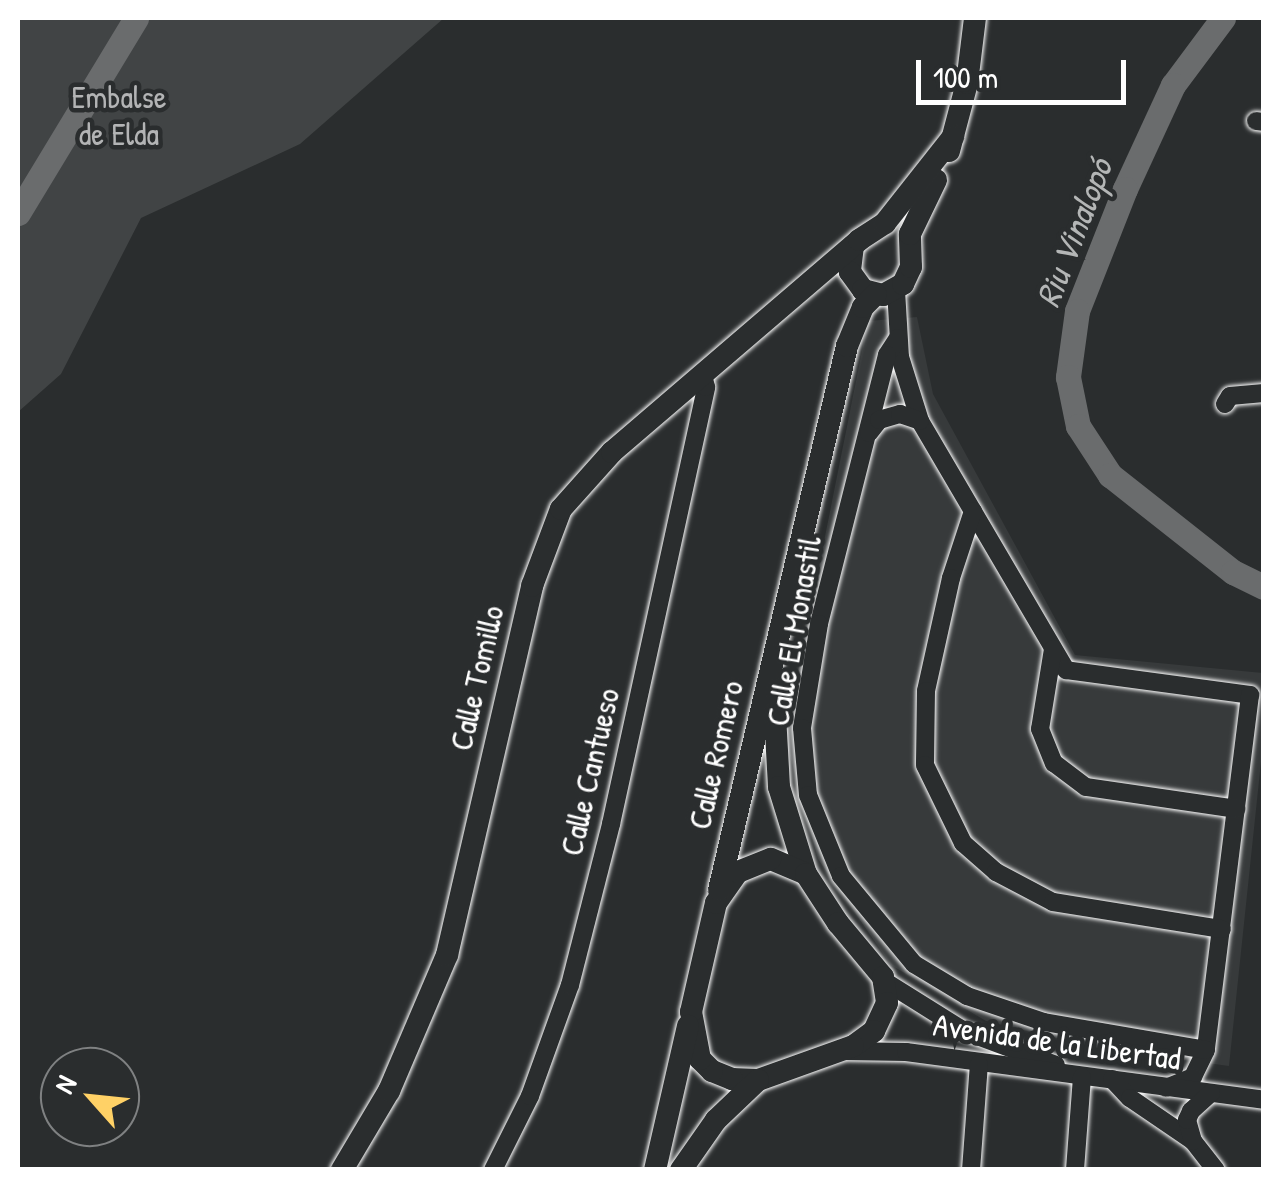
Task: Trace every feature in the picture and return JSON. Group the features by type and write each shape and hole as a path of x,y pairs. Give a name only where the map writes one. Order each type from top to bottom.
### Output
{"main road":[{"path":"954,137 922,182 873,232 853,246 848,265 853,279 886,292 912,267 908,248 914,223 954,137 967,83 974,18"},
{"path":"873,232 897,236 908,248"},
{"name":"Calle Tomillo","path":"342,1170 389,1091 447,955 532,586 560,510 595,467 853,246"},
{"name":"Calle Tomillo","path":"807,288 826,280 853,279"},
{"name":"Calle Romero","path":"716,903 846,346 853,279"},
{"name":"Calle Romero","path":"846,346 863,307 886,292"},
{"name":"Calle Romero","path":"782,623 773,706 774,747 788,824 806,874"},
{"path":"655,1170 691,1012 716,903 738,872 760,860 780,860 806,874 886,982 887,1003 879,1023 864,1040 758,1080 732,1080 706,1066 697,1052 691,1012"},
{"path":"680,1170 716,1120 758,1080"}],"street":[{"path":"886,292 904,378 920,421 1066,670 1250,694 1206,1050 1194,1077 1166,1088"},
{"name":"Calle El Monastil","path":"898,338 887,355 819,624 802,728 808,795 841,876 914,964 967,996 1058,1025 1206,1050"},
{"name":"Calle Cantueso","path":"493,1170 530,1096 570,986 615,806 706,387 703,375"},
{"path":"1225,404 1230,396 1264,393"},
{"path":"867,435 879,420 900,414 920,421"},
{"path":"972,511 950,578 926,691 925,765 964,843 996,872 1053,902 1222,929"},
{"path":"1053,649 1040,729 1054,764 1086,787 1236,810"},
{"path":"886,982 987,1042 1098,1077 1193,1141 1216,1170"},
{"path":"1206,1050 1213,1079 1234,1096"},
{"name":"Avenida de la Libertad","path":"842,1051 906,1052 1264,1100"},
{"path":"971,1170 978,1064"},
{"path":"1076,1170 1098,1077"},
{"path":"1193,1141 1187,1120 1195,1106 1211,1093"}],"shaded area":[{"path":"917,317 933,394 1075,655 1263,673 1263,743 1229,1066 1103,1049 986,1021 891,965 818,859 785,737 868,321"}],"green space":[{"name":"Embalse de Elda","path":"18,18 444,18 300,144 141,218 61,374 18,412"}],"waterway":[{"name":"Riu Vinalopó","path":"18,213 136,18"},
{"name":"Riu Vinalopó","path":"1223,18 1173,85 1125,189 1077,311 1068,377 1078,426 1110,475 1233,572 1264,587"}]}
